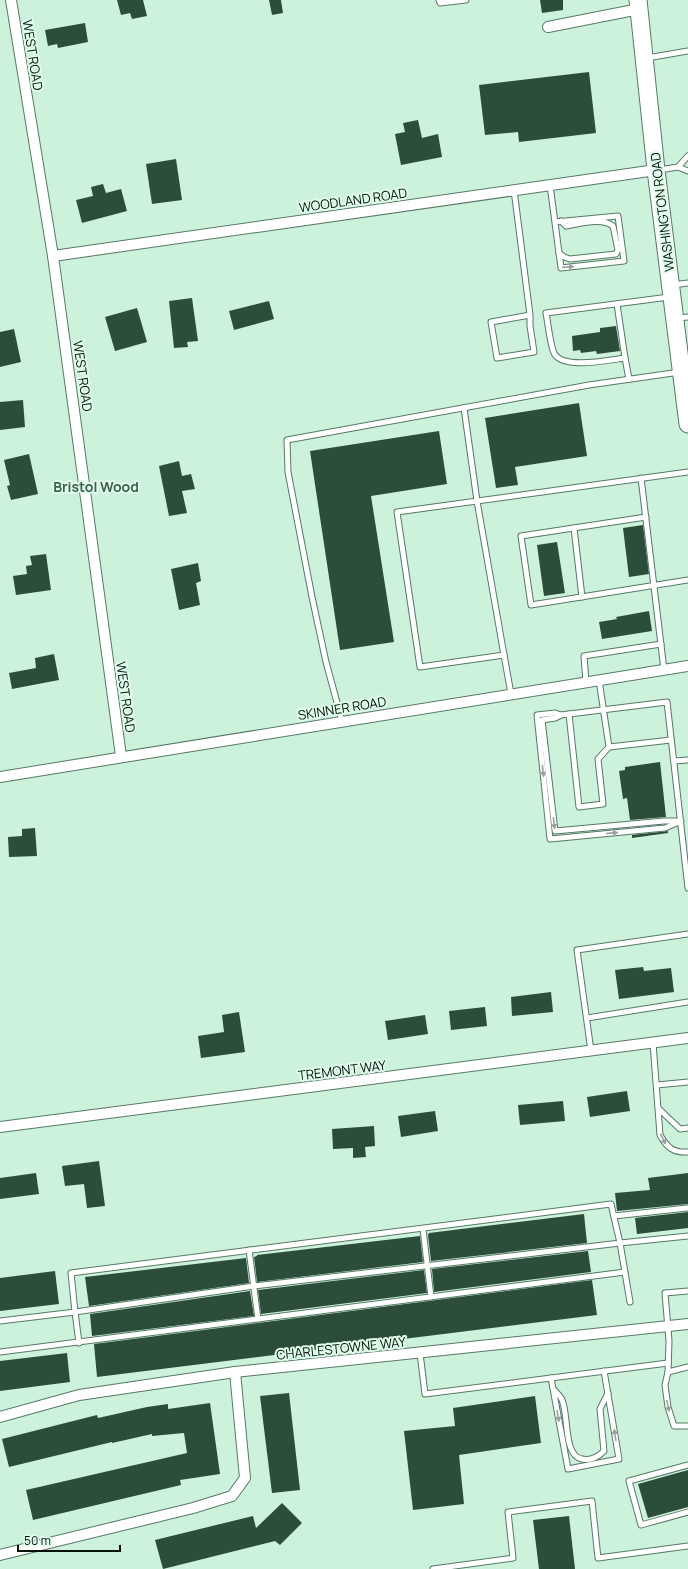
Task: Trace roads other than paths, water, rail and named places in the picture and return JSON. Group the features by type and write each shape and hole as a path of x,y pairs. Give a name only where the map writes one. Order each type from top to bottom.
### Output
{"main road":[{"name":"WASHINGTON ROAD","path":"639,4 656,170 671,291 681,318 681,372 688,424"}],"street":[{"name":"WEST ROAD","path":"11,0 53,256 121,756"},
{"path":"548,27 639,4"},
{"name":"WOODLAND ROAD","path":"53,256 656,170"},
{"name":"SKINNER ROAD","path":"0,776 688,666"},
{"name":"TREMONT WAY","path":"0,1127 688,1038"},
{"name":"CHARLESTOWNE WAY","path":"0,1417 79,1395 235,1372 688,1324"},
{"path":"0,1555 193,1508 232,1496 245,1478 235,1372"}],"lane":[{"path":"439,0 440,4 466,0"},
{"path":"644,58 688,52"},
{"path":"678,167 688,156"},
{"path":"656,170 678,167 688,171"},
{"path":"550,185 561,268 624,261 618,216 555,222"},
{"path":"514,190 530,315 530,326 534,352 497,358 491,322 530,315"},
{"path":"559,253 570,259 616,254 618,250 613,226 608,222 566,226 561,221"},
{"path":"625,358 574,363 563,361 554,353 546,313 617,304 671,291 688,283"},
{"path":"617,304 629,379"},
{"path":"342,721 326,662 312,597 288,472 287,440 629,379 681,372"},
{"path":"464,408 476,501 511,694"},
{"path":"504,655 420,667 397,512 688,472"},
{"path":"641,478 664,670"},
{"path":"646,517 521,536 531,605 688,580"},
{"path":"574,528 582,597"},
{"path":"586,682 584,656 661,644"},
{"path":"599,680 608,747"},
{"path":"681,821 664,821 556,831 542,720 555,718 561,715 667,702 681,821 688,888"},
{"path":"561,715 556,713 537,716 550,839 665,828 681,821"},
{"path":"569,714 579,807 603,804 598,759 608,747 671,740"},
{"path":"674,761 688,760"},
{"path":"591,1050 577,950 688,934"},
{"path":"587,1018 688,1002"},
{"path":"653,1043 660,1135 665,1144 676,1152 688,1152"},
{"path":"657,1085 688,1082"},
{"path":"659,1110 680,1129 688,1128"},
{"path":"79,1343 71,1273 611,1204 620,1243 630,1302"},
{"path":"614,1216 687,1208"},
{"path":"423,1229 431,1297"},
{"path":"0,1321 75,1312 254,1286 688,1236"},
{"path":"249,1250 258,1319"},
{"path":"0,1352 625,1272"},
{"path":"688,1291 665,1293 669,1341 668,1372 665,1385 668,1407 674,1426 688,1426"},
{"path":"420,1353 425,1394 668,1363"},
{"path":"668,1372 688,1367"},
{"path":"551,1378 568,1469 619,1459 604,1371"},
{"path":"553,1390 562,1400 571,1451 577,1458 585,1460 597,1457 604,1451 600,1409 608,1394"},
{"path":"688,1465 629,1480 641,1525 688,1512"},
{"path":"433,1569 513,1558 508,1512 592,1501 598,1558 688,1546"}],"district":[{"name":"Bristol Wood","path":"96,486"}]}
